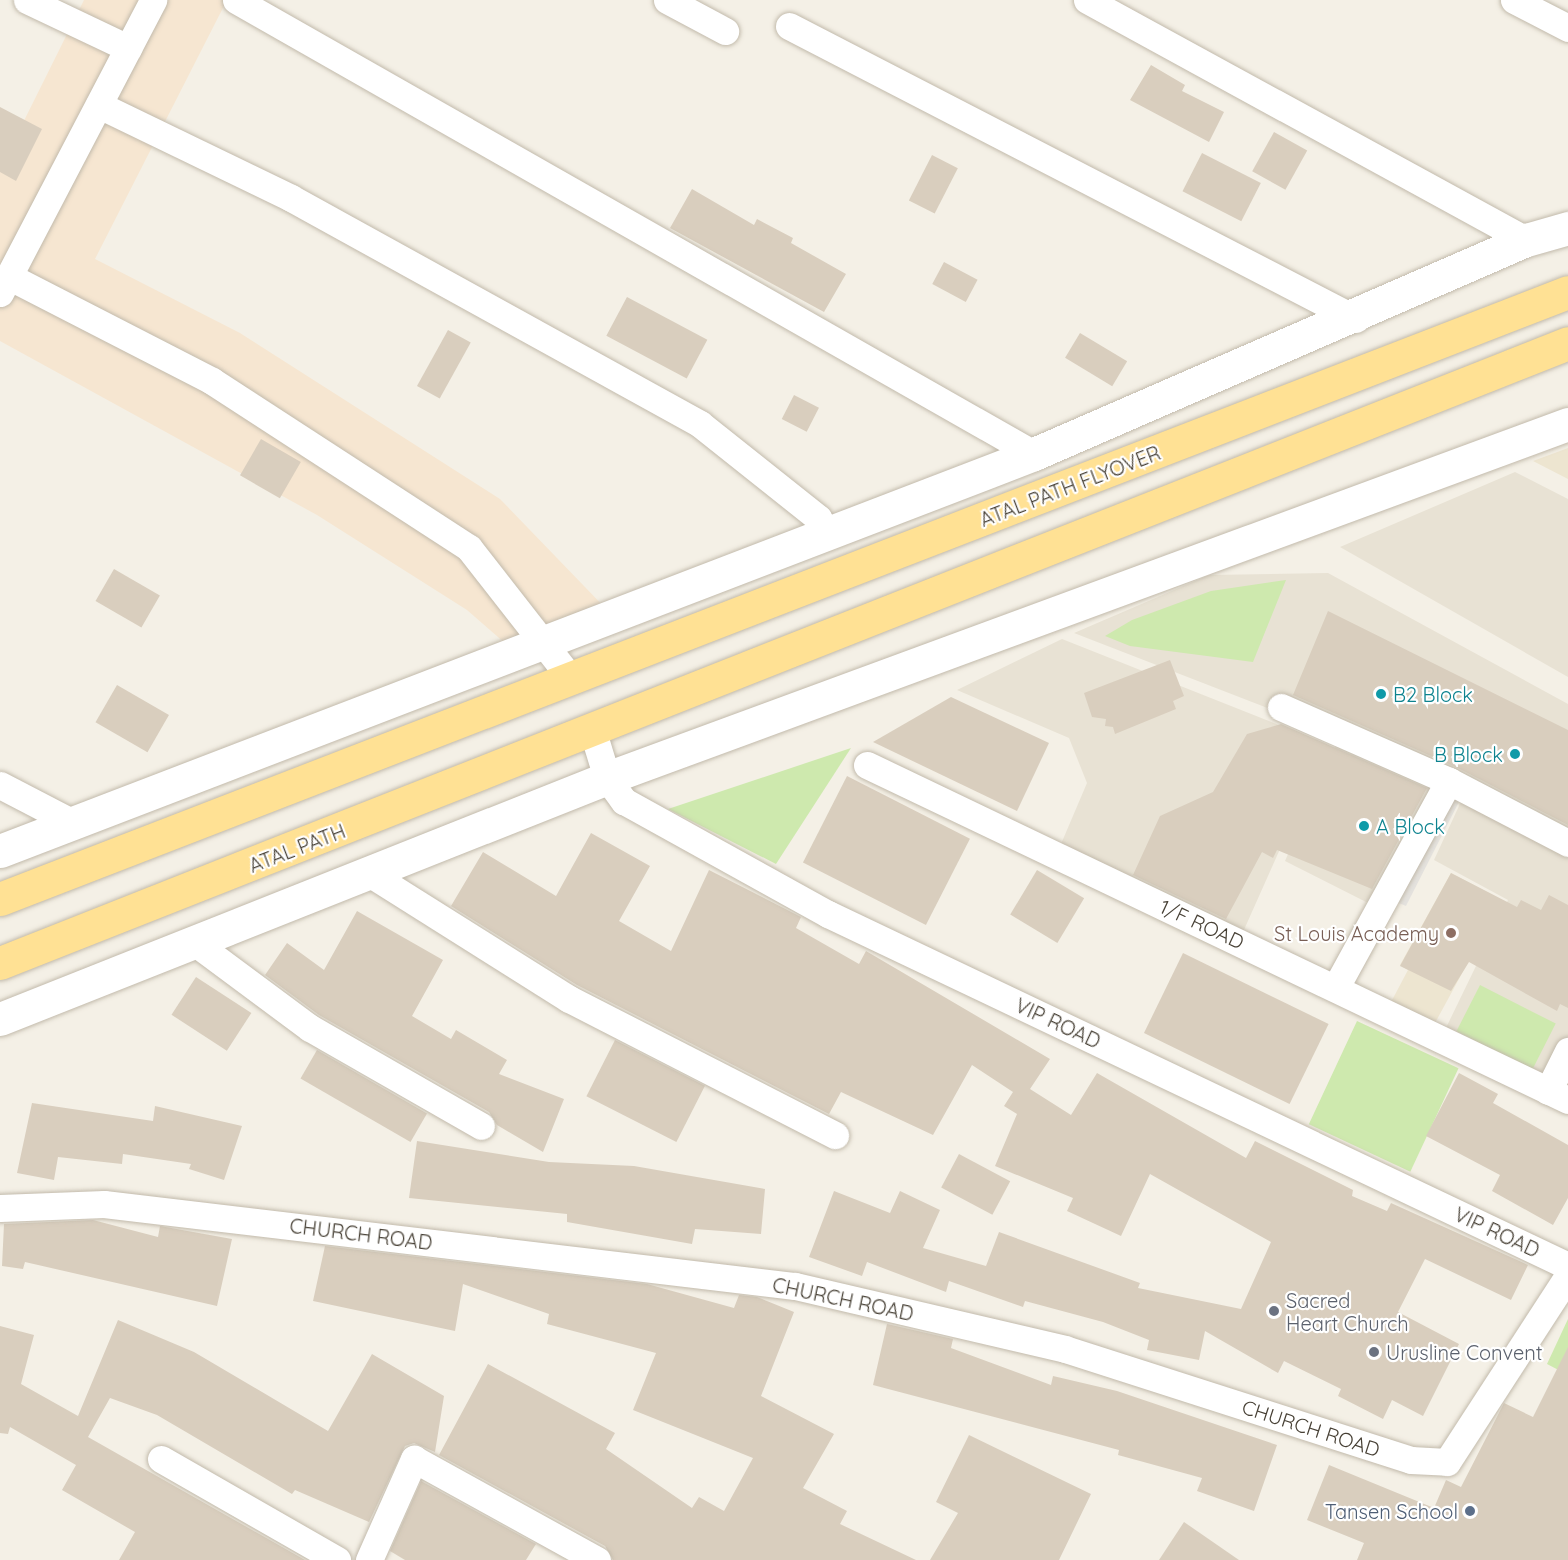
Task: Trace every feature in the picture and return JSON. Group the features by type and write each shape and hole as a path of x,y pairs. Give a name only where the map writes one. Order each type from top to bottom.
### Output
{"main road":[{"name":"ATAL PATH FLYOVER","path":"572,680 1568,292"},
{"path":"593,732 1568,343"},
{"path":"0,899 572,680"},
{"name":"ATAL PATH","path":"0,963 593,732"}],"street":[{"path":"27,0 128,48"},
{"path":"153,0 5,285 212,381 469,548 572,680"},
{"path":"236,0 1034,454"},
{"path":"667,0 725,32"},
{"path":"1087,0 1526,240"},
{"path":"1514,0 1568,28"},
{"path":"789,26 1356,319"},
{"path":"99,105 291,198 700,424 818,518 827,532"},
{"path":"0,851 401,695 545,646 827,532 1034,454 1356,319 1526,240 1568,228"},
{"path":"0,1019 607,778 1568,424"},
{"path":"1281,707 1449,781 1568,843"},
{"name":"VIP ROAD","path":"593,732 607,778 624,801 828,914 1568,1266"},
{"name":"1/F ROAD","path":"867,765 1336,987 1558,1096"},
{"path":"1336,987 1449,781"},
{"path":"0,785 73,823"},
{"path":"369,873 569,999 835,1136"},
{"path":"195,942 310,1028 481,1125"},
{"path":"1558,1096 1568,1051"},
{"name":"CHURCH ROAD","path":"0,1208 104,1204 795,1286 1065,1349 1411,1460 1447,1462 1568,1276"},
{"path":"161,1459 337,1560"},
{"path":"369,1560 414,1459 597,1560"}],"shaded area":[{"path":"84,0 227,0 95,259 240,333 500,499 612,615 506,644 467,610 317,515 0,341 0,169"},
{"path":"1568,448 1568,479 1533,461"},
{"path":"1515,472 1568,499 1568,677 1340,547"},
{"path":"1328,573 1568,704 1568,842 1454,785 1376,907 1285,861 1340,736 1074,633 1209,575"},
{"path":"1062,639 1327,744 1243,932 1061,844 1087,783 1069,738 957,690"},
{"path":"1454,784 1465,790 1406,906 1387,898"},
{"path":"1465,793 1568,844 1568,1037 1544,1084 1443,1034 1508,900 1434,860"},
{"name":"St Louis Academy","path":"1451,873 1502,900 1435,1023 1390,1004 1408,970 1400,965"}],"green space":[{"path":"1286,580 1253,662 1130,646 1105,636 1132,620 1211,591"},
{"path":"851,748 776,864 668,809"},
{"path":"1480,985 1556,1024 1532,1070 1456,1031"},
{"path":"1357,1021 1459,1068 1410,1172 1309,1124"},
{"path":"1568,1319 1568,1375 1547,1364"}],"building":[{"path":"1151,65 1185,85 1182,91 1224,112 1209,142 1130,100"},
{"path":"0,107 42,129 16,181 0,172"},
{"path":"1274,132 1307,150 1285,190 1252,171"},
{"path":"1202,153 1261,183 1241,221 1182,191"},
{"path":"932,155 958,168 935,214 909,200"},
{"path":"692,189 754,225 757,219 793,238 791,243 846,274 824,312 670,228"},
{"path":"944,262 978,280 966,302 932,284"},
{"path":"627,297 707,340 687,379 606,336"},
{"path":"448,330 471,343 440,399 417,386"},
{"path":"1080,333 1127,361 1112,386 1065,358"},
{"path":"794,395 819,408 807,432 782,419"},
{"path":"261,439 301,462 280,498 240,475"},
{"path":"114,569 160,596 141,628 96,601"},
{"path":"1328,611 1568,730 1568,825 1456,767 1293,695"},
{"path":"1170,660 1184,696 1173,701 1176,709 1115,734 1113,727 1105,726 1106,719 1092,717 1084,693"},
{"path":"117,685 169,715 147,752 96,722"},
{"path":"951,697 1049,743 1017,811 873,742"},
{"path":"1281,724 1427,788 1372,889 1277,850 1273,858 1262,852 1226,919 1133,875 1160,816 1213,792 1247,734"},
{"path":"847,776 970,839 926,925 803,862"},
{"path":"591,833 650,866 619,921 671,951 709,870 801,917 796,928 859,964 866,951 1050,1059 1030,1089 1071,1115 1097,1073 1246,1158 1255,1141 1353,1190 1352,1196 1387,1211 1391,1203 1528,1265 1511,1300 1425,1259 1398,1312 1459,1344 1423,1416 1392,1400 1383,1419 1338,1396 1341,1389 1284,1361 1278,1373 1205,1331 1199,1360 1147,1350 1149,1340 1103,1322 1025,1301 1023,1307 949,1281 946,1292 867,1262 862,1276 809,1257 834,1191 890,1213 900,1191 940,1210 923,1248 986,1266 999,1232 1140,1283 1138,1288 1241,1309 1271,1242 1150,1174 1121,1236 1067,1211 1073,1198 995,1166 1017,1114 1004,1106 1013,1092 972,1065 933,1135 841,1092 829,1114 577,985 451,906 483,852 556,896"},
{"path":"1037,870 1084,898 1057,943 1010,915"},
{"path":"1451,873 1517,907 1521,900 1541,910 1549,895 1568,905 1568,1008 1560,1004 1557,1011 1469,962 1451,991 1400,966"},
{"path":"357,911 443,960 412,1016 451,1039 456,1030 507,1060 499,1074 564,1099 543,1152 497,1125 489,1112 319,1015 265,975 287,943 324,970"},
{"path":"1183,953 1329,1024 1290,1104 1144,1033"},
{"path":"196,977 251,1013 227,1051 171,1015"},
{"path":"615,1040 705,1086 676,1142 586,1096"},
{"path":"317,1050 427,1114 410,1142 300,1079"},
{"path":"1459,1073 1498,1094 1493,1103 1568,1145 1568,1198 1553,1225 1492,1191 1500,1175 1426,1136"},
{"path":"32,1103 153,1121 155,1106 242,1126 224,1180 189,1169 191,1164 123,1154 122,1164 58,1157 54,1180 17,1173"},
{"path":"417,1141 549,1162 634,1166 765,1189 761,1234 695,1229 692,1244 567,1222 567,1214 409,1198"},
{"path":"959,1154 1010,1181 992,1215 941,1188"},
{"path":"93,1220 158,1237 160,1226 232,1239 217,1306 25,1262 23,1269 2,1266 4,1224"},
{"path":"325,1246 647,1284 734,1308 739,1295 757,1297 794,1312 761,1396 834,1434 803,1488 847,1511 840,1524 916,1560 613,1560 605,1546 439,1455 488,1364 615,1433 606,1449 692,1508 699,1497 724,1511 753,1458 633,1410 656,1353 547,1324 549,1314 463,1284 455,1331 313,1301"},
{"path":"118,1320 194,1352 328,1431 372,1354 444,1396 435,1452 414,1443 405,1446 369,1522 295,1490 292,1494 157,1415 110,1398 88,1437 305,1560 119,1560 135,1532 62,1490 76,1465 10,1427 8,1434 0,1433 0,1326 34,1335 21,1384 78,1416"},
{"path":"887,1324 953,1339 951,1348 1051,1385 1053,1376 1117,1391 1277,1445 1254,1511 1197,1491 1202,1478 1118,1455 1119,1450 873,1385"},
{"path":"1568,1347 1568,1560 1357,1560 1364,1543 1307,1520 1329,1465 1434,1508 1446,1480 1461,1487 1504,1403 1533,1417"},
{"path":"969,1435 1091,1494 1059,1560 930,1560 958,1513 936,1502"},
{"path":"421,1481 536,1544 526,1560 405,1560 390,1551"},
{"path":"1184,1522 1239,1560 1159,1560"}],"place":[{"name":"B2 Block","path":"1381,694"},
{"name":"B Block","path":"1515,754"},
{"name":"A Block","path":"1364,826"},
{"name":"St Louis Academy","path":"1451,933"},
{"name":"Sacred Heart Church","path":"1274,1311"},
{"name":"Urusline Convent","path":"1374,1352"},
{"name":"Tansen School","path":"1470,1511"}]}
